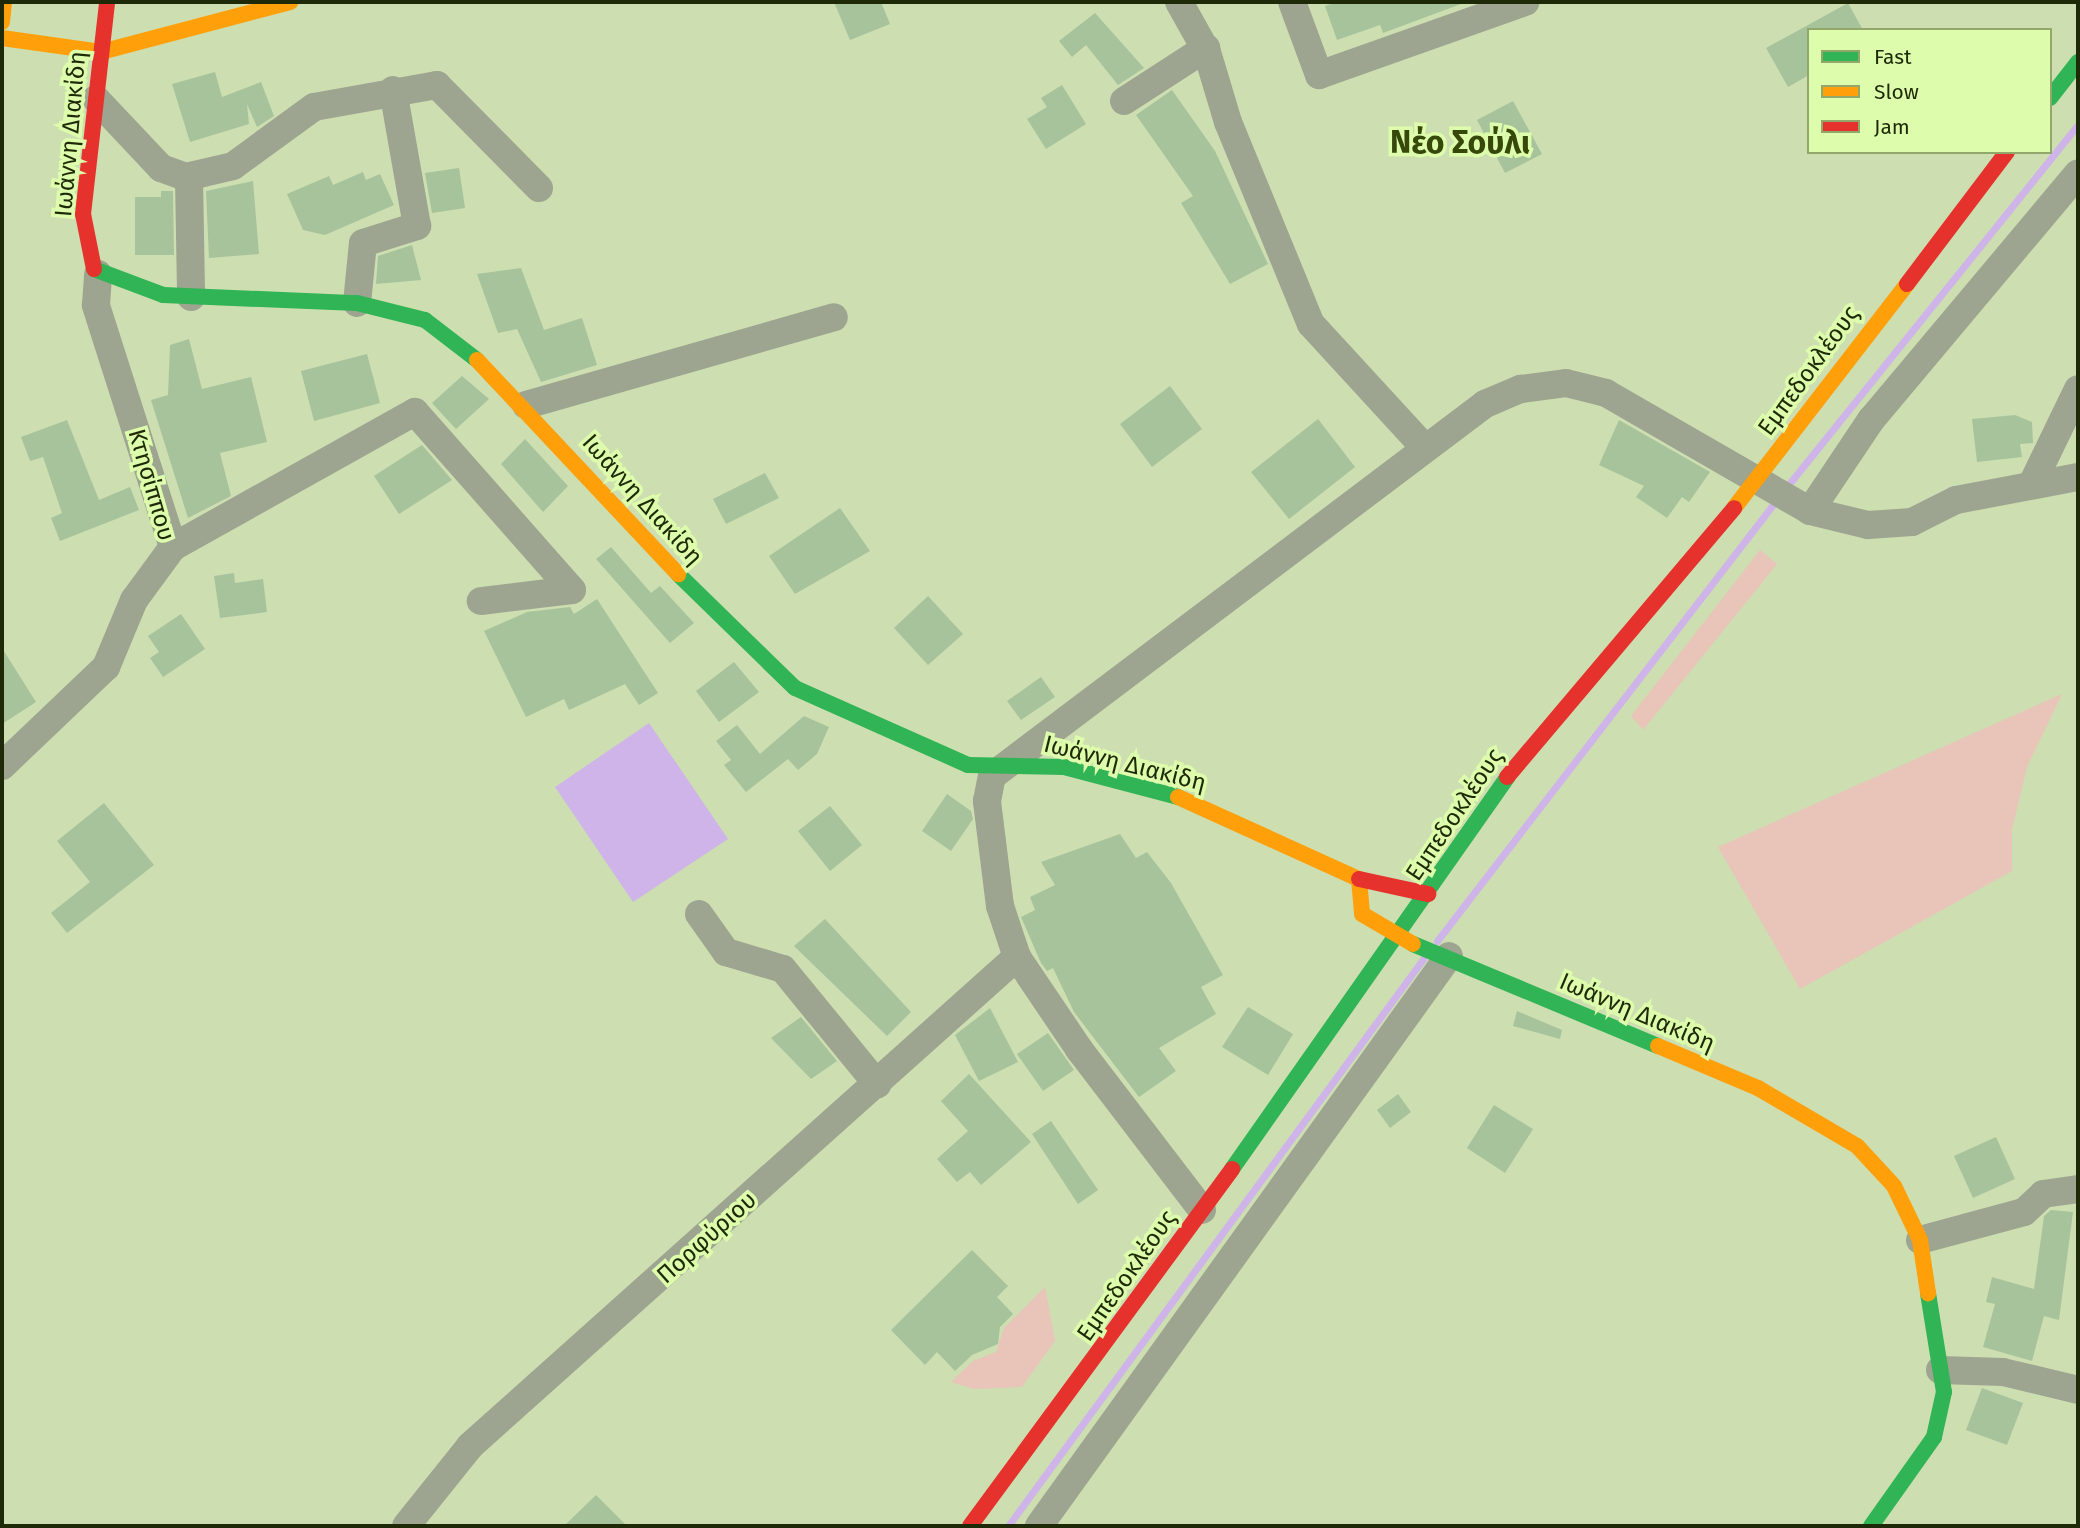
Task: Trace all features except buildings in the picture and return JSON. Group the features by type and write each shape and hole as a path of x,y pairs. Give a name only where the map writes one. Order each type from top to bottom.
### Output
{"main road":[{"path":"2,22 4,2"},
{"name":"Ιωάννη Διακίδη","path":"107,2 83,214 89,262 98,274 142,290 191,297 357,303 442,329 526,405 777,675 949,759 982,768 1013,763 1064,767 1191,799 1359,879 1362,914 1397,937 1449,956 1824,1123 1878,1165 1903,1199 1920,1240 1945,1405 1938,1428 1871,1526"},
{"path":"2,38 101,52 290,2"},
{"path":"2052,95 2078,62"},
{"name":"Εμπεδοκλέους","path":"970,1526 1202,1210 1428,894 1523,755 1756,481 2005,154"},
{"path":"1359,879 1428,894"}],"street":[{"path":"1179,2 1206,48 1228,122 1311,324 1425,448"},
{"path":"1293,2 1319,75 1525,2"},
{"path":"1124,101 1206,48"},
{"path":"96,99 161,168 190,177 233,166 314,107 393,90 437,85 539,188"},
{"path":"357,303 363,243 417,226 393,90"},
{"path":"1802,506 2078,173"},
{"path":"190,177 191,297"},
{"name":"Κτησίππου","path":"2,766 106,667 134,600 173,547 96,305 98,274"},
{"path":"526,405 834,317"},
{"path":"1202,1210 1079,1049 1017,957 1000,906 987,792 992,776 1013,763 1425,448 1485,404 1521,388 1566,383 1640,410 1802,506 1868,525 1912,522 1956,500 2034,482 2078,477"},
{"path":"2034,482 2078,389"},
{"path":"173,547 415,412 572,590 481,601"},
{"path":"699,914 726,952 783,969 877,1084"},
{"path":"1039,1526 1409,1020 1449,956"},
{"name":"Πορφύριου","path":"406,1526 470,1446 1017,957"},
{"path":"1920,1240 2024,1213 2043,1194 2078,1189"},
{"path":"1940,1370 2003,1372 2078,1390"}],"shaded area":[{"path":"1760,550 1777,564 1643,730 1631,716"},
{"path":"2062,694 2027,767 2012,829 2012,871 1800,989 1718,847"},
{"path":"649,723 728,839 633,902 555,787"},
{"path":"1045,1287 1055,1341 1022,1387 974,1389 951,1382 973,1361 996,1352 1004,1328"}],"waterway":[{"path":"1785,489 2078,124"},
{"path":"1437,941 1778,498"},
{"path":"1008,1526 1423,959"}],"traffic: fast":[{"path":"2052,95 2078,62"},
{"path":"94,269 163,295 357,303 425,320 477,360"},
{"path":"678,574 795,688 968,765 1064,767 1178,797"},
{"path":"1232,1169 1507,777"},
{"path":"1413,944 1658,1046"},
{"path":"1871,1526 1934,1437 1944,1392 1928,1293"}],"traffic: slow":[{"path":"2,22 4,2"},
{"path":"2,38 101,52 290,2"},
{"path":"1734,508 1907,284"},
{"path":"477,360 678,574"},
{"path":"1178,797 1359,879 1362,914 1413,944"},
{"path":"1658,1046 1758,1088 1857,1146 1894,1186 1920,1240 1928,1293"}],"traffic: jam":[{"path":"94,269 83,214 107,2"},
{"path":"1907,284 2005,154"},
{"path":"1507,777 1734,508"},
{"path":"1359,879 1428,894"},
{"path":"970,1526 1232,1169"}],"district":[{"name":"Νέο Σούλι","path":"1460,142"}]}
